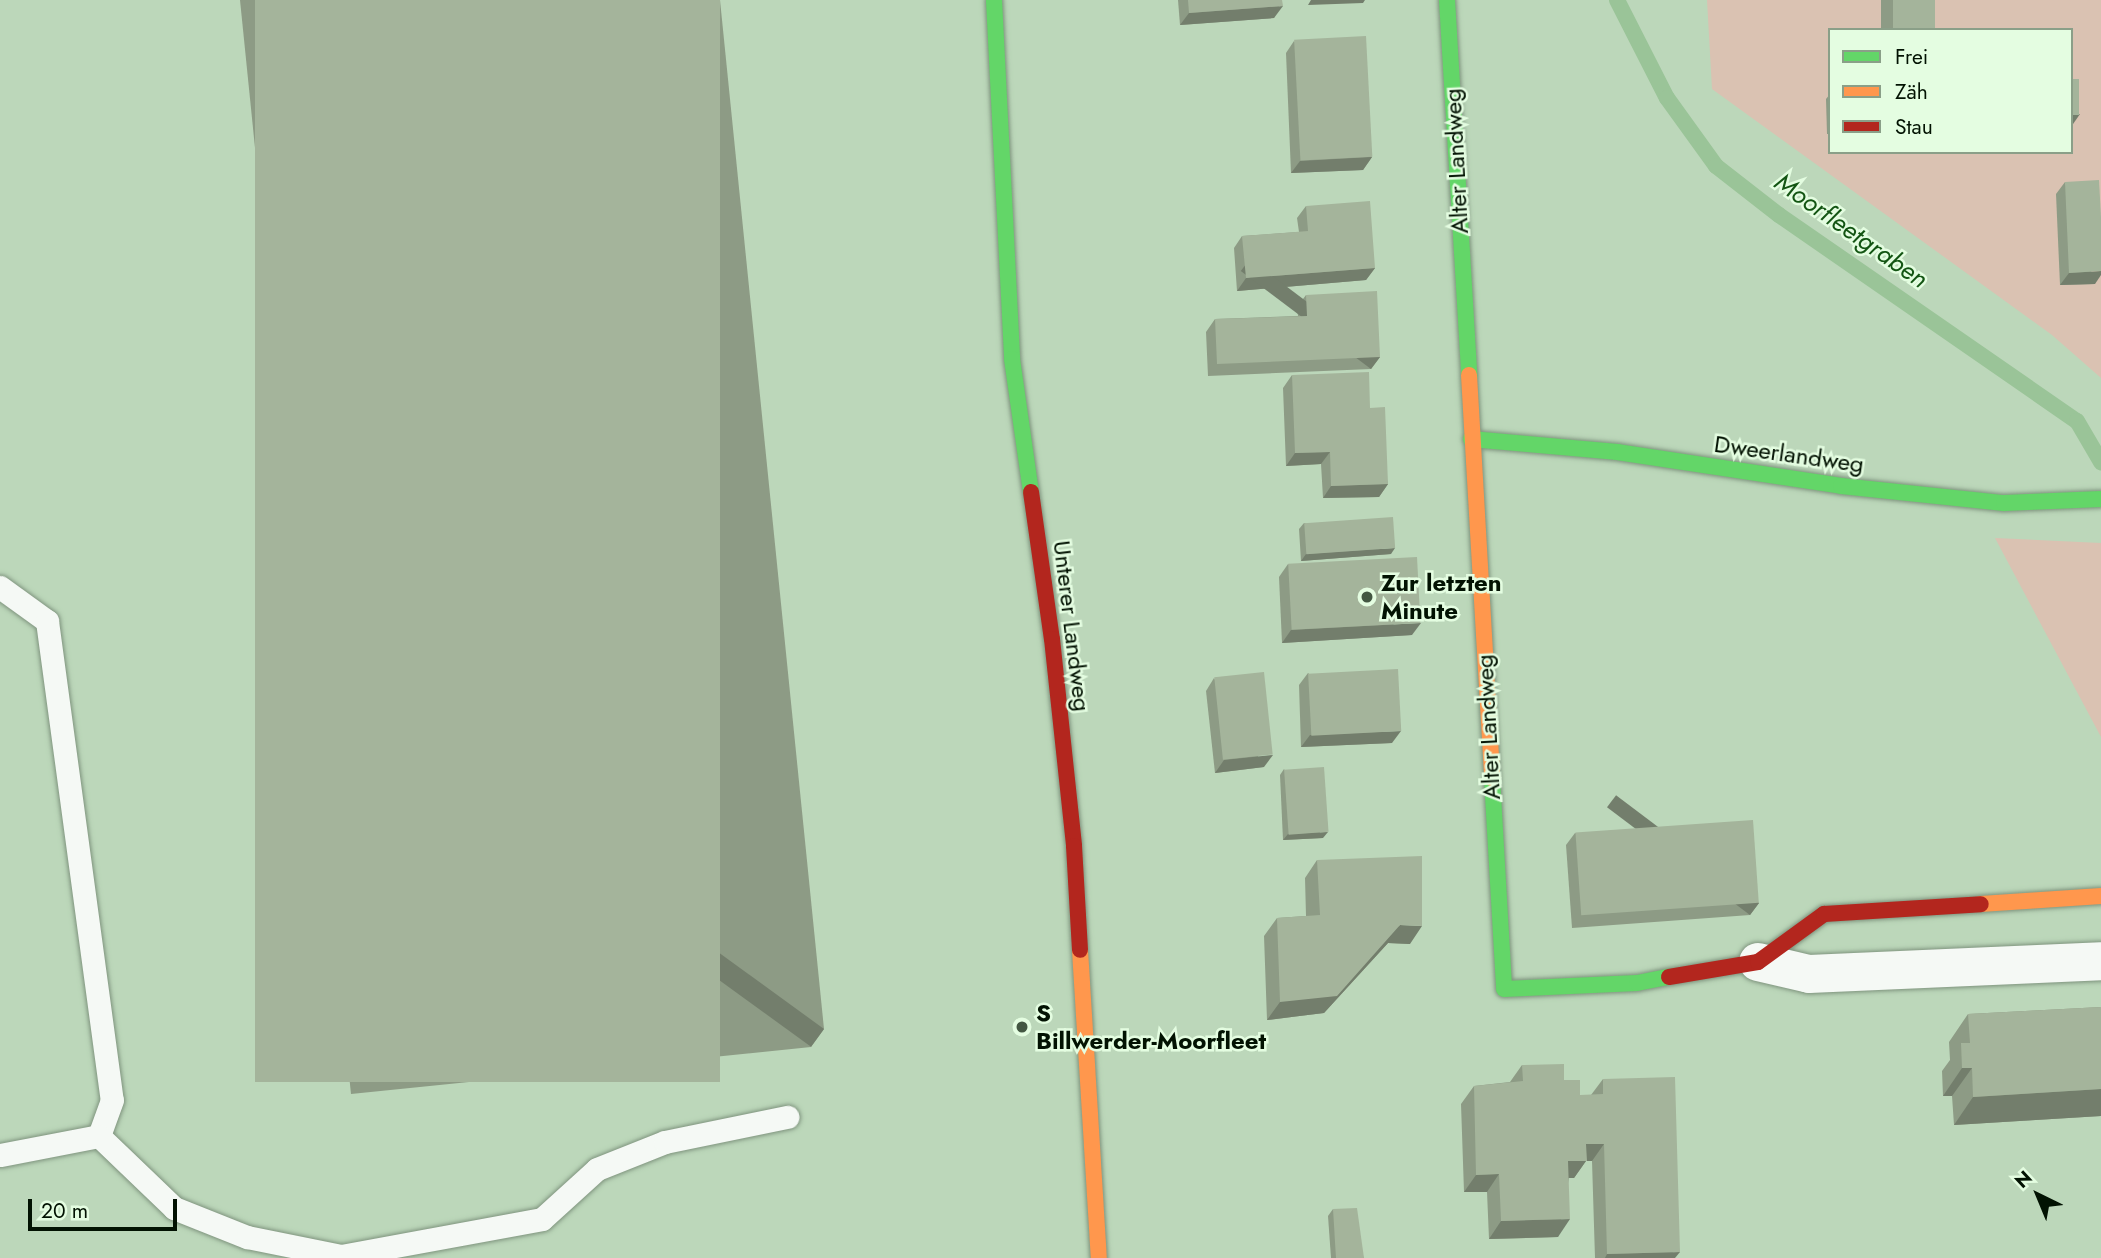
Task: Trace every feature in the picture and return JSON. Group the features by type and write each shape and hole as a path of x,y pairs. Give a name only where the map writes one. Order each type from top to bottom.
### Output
{"street":[{"name":"Unterer Landweg","path":"994,0 1012,359 1052,639 1074,846 1099,1258"},
{"name":"Alter Landweg","path":"1447,0 1504,989 1637,983 1758,962 1810,974 2101,961"},
{"name":"Dweerlandweg","path":"1471,439 1617,452 1841,486 2004,503 2101,499"},
{"name":"Alter Landweg","path":"1758,962 1825,914 2101,896"}],"lane":[{"path":"0,587 47,621 112,1100 99,1136"},
{"path":"99,1136 174,1208 247,1237 341,1256 542,1219 597,1169 665,1143 787,1117"},
{"path":"0,1155 99,1136"}],"shaded area":[{"path":"1707,0 2101,0 2101,378 2052,335 1712,89"},
{"path":"1995,538 2101,543 2101,737"}],"building":[{"path":"255,0 720,0 720,1082 255,1082"},
{"path":"1188,0 1282,0 1283,6 1189,13"},
{"path":"1893,0 1935,0 1935,28 1893,28"},
{"path":"1366,36 1372,157 1300,161 1294,40"},
{"path":"2073,79 2079,79 2079,115 2073,115"},
{"path":"2099,180 2101,271 2069,273 2065,182"},
{"path":"1370,201 1375,268 1246,278 1242,236 1308,231 1306,206"},
{"path":"1377,291 1380,357 1217,364 1215,319 1307,316 1306,295"},
{"path":"1369,372 1370,408 1385,407 1388,484 1331,486 1330,452 1295,453 1292,375"},
{"path":"1393,517 1395,548 1306,554 1304,523"},
{"path":"1417,557 1420,623 1292,630 1288,564"},
{"path":"1398,669 1401,731 1311,736 1308,674"},
{"path":"1264,672 1273,755 1223,760 1214,677"},
{"path":"1324,767 1329,832 1289,835 1284,770"},
{"path":"1753,820 1759,903 1581,915 1575,832"},
{"path":"1422,856 1422,926 1400,925 1337,996 1280,1002 1277,918 1320,915 1317,860"},
{"path":"2101,1007 2101,1089 1973,1097 1972,1068 1962,1068 1961,1043 1970,1043 1968,1014"},
{"path":"1564,1064 1564,1080 1580,1080 1580,1095 1603,1094 1603,1079 1675,1077 1680,1252 1607,1254 1604,1144 1586,1144 1587,1161 1568,1161 1570,1219 1501,1221 1499,1174 1476,1175 1474,1086 1523,1081 1522,1065"},
{"path":"1357,1208 1364,1258 1336,1258 1333,1209"}],"waterway":[{"name":"Moorfleetgraben","path":"1617,0 1667,98 1716,166 1779,215 2077,421 2101,462"}],"traffic: fast":[{"path":"994,0 1012,359 1031,492"},
{"path":"1447,0 1469,375"},
{"path":"1471,439 1617,452 1841,486 2004,503 2101,499"},
{"path":"1492,778 1504,989 1637,983 1669,977"}],"traffic: slow":[{"path":"1469,375 1492,778"},
{"path":"1981,904 2101,896"},
{"path":"1080,950 1099,1258"}],"traffic: jam":[{"path":"1031,492 1052,639 1074,846 1080,950"},
{"path":"1669,977 1758,962 1824,914 1981,904"}],"place":[{"name":"Zur letzten Minute","path":"1367,597"},
{"name":"S Billwerder-Moorfleet","path":"1022,1027"}]}
